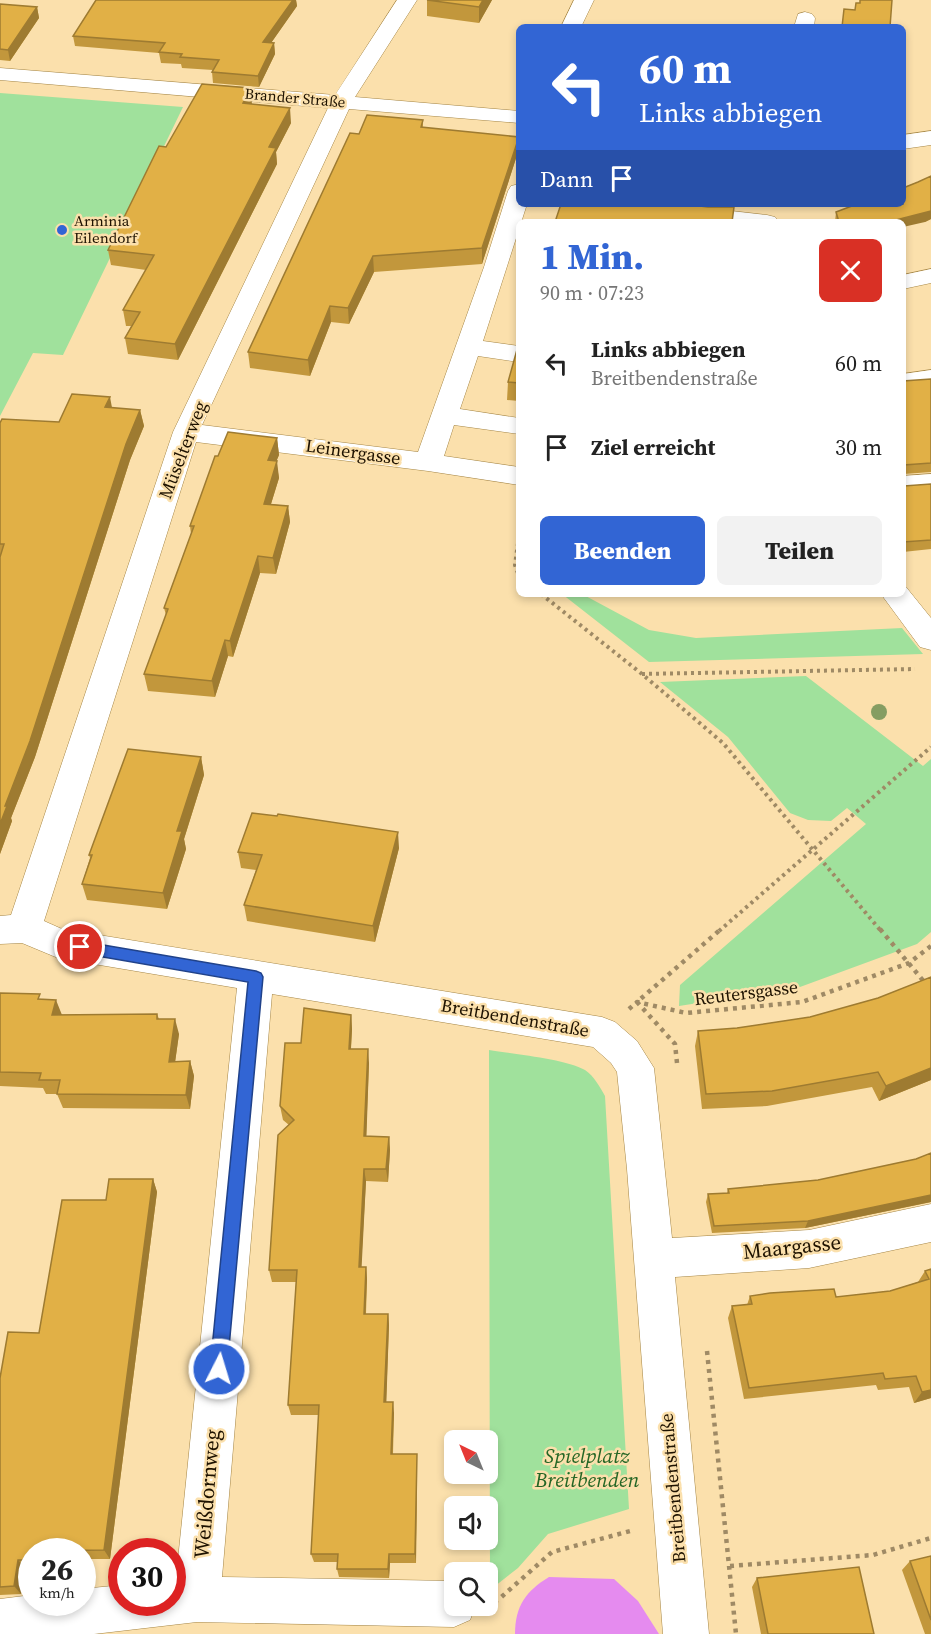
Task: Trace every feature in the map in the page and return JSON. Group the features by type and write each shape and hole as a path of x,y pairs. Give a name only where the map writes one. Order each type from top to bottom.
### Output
{"street":[{"name":"Müselterweg","path":"12,929 186,432 342,101 407,0"},
{"path":"573,24 584,0"},
{"name":"Brander Straße","path":"0,74 516,117"},
{"path":"906,142 931,138"},
{"path":"428,462 468,347 507,269 517,207"},
{"path":"636,207 742,219"},
{"path":"906,281 931,276"},
{"path":"468,347 516,354"},
{"path":"906,382 931,378"},
{"path":"444,415 516,426"},
{"name":"Leinergasse","path":"186,432 428,462 516,476"},
{"path":"906,485 931,483"},
{"path":"898,597 931,639"},
{"name":"Breitbendenstraße","path":"12,929 58,943 602,1033 624,1052 634,1068 646,1169 686,1634"},
{"name":"Weißdornweg","path":"196,1599 256,977"},
{"name":"Maargasse","path":"652,1259 809,1249 931,1223"},
{"path":"0,1622 196,1599 444,1604"}],"path":[{"path":"545,597 723,742 931,990"},
{"path":"642,674 920,669"},
{"path":"602,1033 931,747"},
{"name":"Reutersgasse","path":"637,1002 686,1013 802,1002 909,963 931,946"},
{"path":"706,1347 736,1634"},
{"path":"498,1600 552,1552 635,1529 677,1529"},
{"path":"730,1566 873,1554 931,1538"}],"green space":[{"name":"Arminia Eilendorf","path":"0,93 183,107 63,355 33,353 0,416"},
{"path":"566,597 588,597 649,630 696,638 902,628 923,654 649,662"},
{"path":"806,676 923,766 931,759 931,932 917,944 800,987 679,1006 680,985 866,824 847,808 831,821 808,820 790,813 728,737 660,682"},
{"name":"Spielplatz Breitbenden","path":"489,1050 576,1066 591,1075 605,1096 629,1509 548,1534 518,1568 498,1584 498,1562 490,1562 490,1550 498,1550 498,1496 490,1496 490,1484 498,1484 498,1430 490,1430"}],"shaded area":[{"path":"549,1577 614,1579 638,1601 659,1634 515,1634 517,1615 523,1600"}],"building":[{"path":"96,0 293,0 263,42 274,43 258,76 212,72 219,60 180,57 182,54 159,52 165,43 73,36"},
{"path":"427,0 483,0 479,7"},
{"path":"860,0 892,0 890,24 842,24 844,9 855,10 856,3 860,3"},
{"path":"0,4 37,7 8,50 0,49"},
{"path":"202,84 250,88 243,103 290,108 269,147 276,148 175,344 125,338 140,312 123,310 154,255 108,250 159,146 166,147"},
{"path":"367,115 423,120 421,127 516,137 516,146 482,248 373,256 348,308 330,306 308,360 248,352 350,133 359,134"},
{"path":"931,176 931,211 900,219 838,219 836,212 849,207 906,207 906,187"},
{"path":"560,207 734,207 732,219 556,219"},
{"path":"516,353 516,383 508,382"},
{"path":"931,379 931,463 906,465 906,381"},
{"path":"72,394 110,397 105,407 140,410 126,444 30,741 0,824 0,557 4,544 0,544 0,423 2,419 59,422"},
{"path":"228,432 277,438 268,460 277,461 264,504 288,506 273,558 258,556 230,641 225,640 212,681 144,674 168,609 164,608 194,526 190,526 215,456 218,456"},
{"path":"931,484 931,540 906,542 906,486"},
{"path":"128,749 201,757 177,831 182,831 163,893 82,884 92,855 89,855"},
{"path":"252,813 277,816 278,814 398,832 373,926 244,905 262,855 238,852"},
{"path":"931,977 931,1068 886,1086 878,1072 772,1091 706,1094 698,1031 737,1028 810,1017 878,998"},
{"path":"0,993 40,994 38,999 56,1000 52,1015 157,1014 157,1019 175,1019 169,1062 190,1061 186,1095 57,1094 60,1080 39,1080 41,1073 0,1072"},
{"path":"304,1008 351,1015 349,1049 368,1049 364,1136 389,1137 386,1169 364,1169 359,1267 366,1267 364,1314 388,1314 384,1402 393,1402 391,1454 417,1454 415,1554 389,1554 388,1569 337,1569 338,1554 311,1554 319,1405 288,1405 297,1270 269,1270 278,1135 294,1120 280,1106 285,1043 301,1043"},
{"path":"931,1153 931,1195 808,1221 714,1226 708,1194 729,1193 728,1189 818,1180 916,1159"},
{"path":"109,1179 153,1179 104,1550 96,1550 96,1538 18,1538 18,1560 14,1586 0,1587 0,1378 8,1332 39,1333 62,1200 106,1200"},
{"path":"931,1269 931,1390 922,1392 916,1376 885,1379 883,1373 749,1388 732,1306 752,1304 750,1296 770,1293 834,1289 836,1297 890,1291 929,1279 925,1271"},
{"path":"931,1556 931,1620 910,1561"},
{"path":"859,1567 874,1634 768,1634 757,1578"}],"place":[{"name":"Arminia Eilendorf","path":"62,230"}],"route":[{"path":"80,947 256,977 219,1369"}]}
